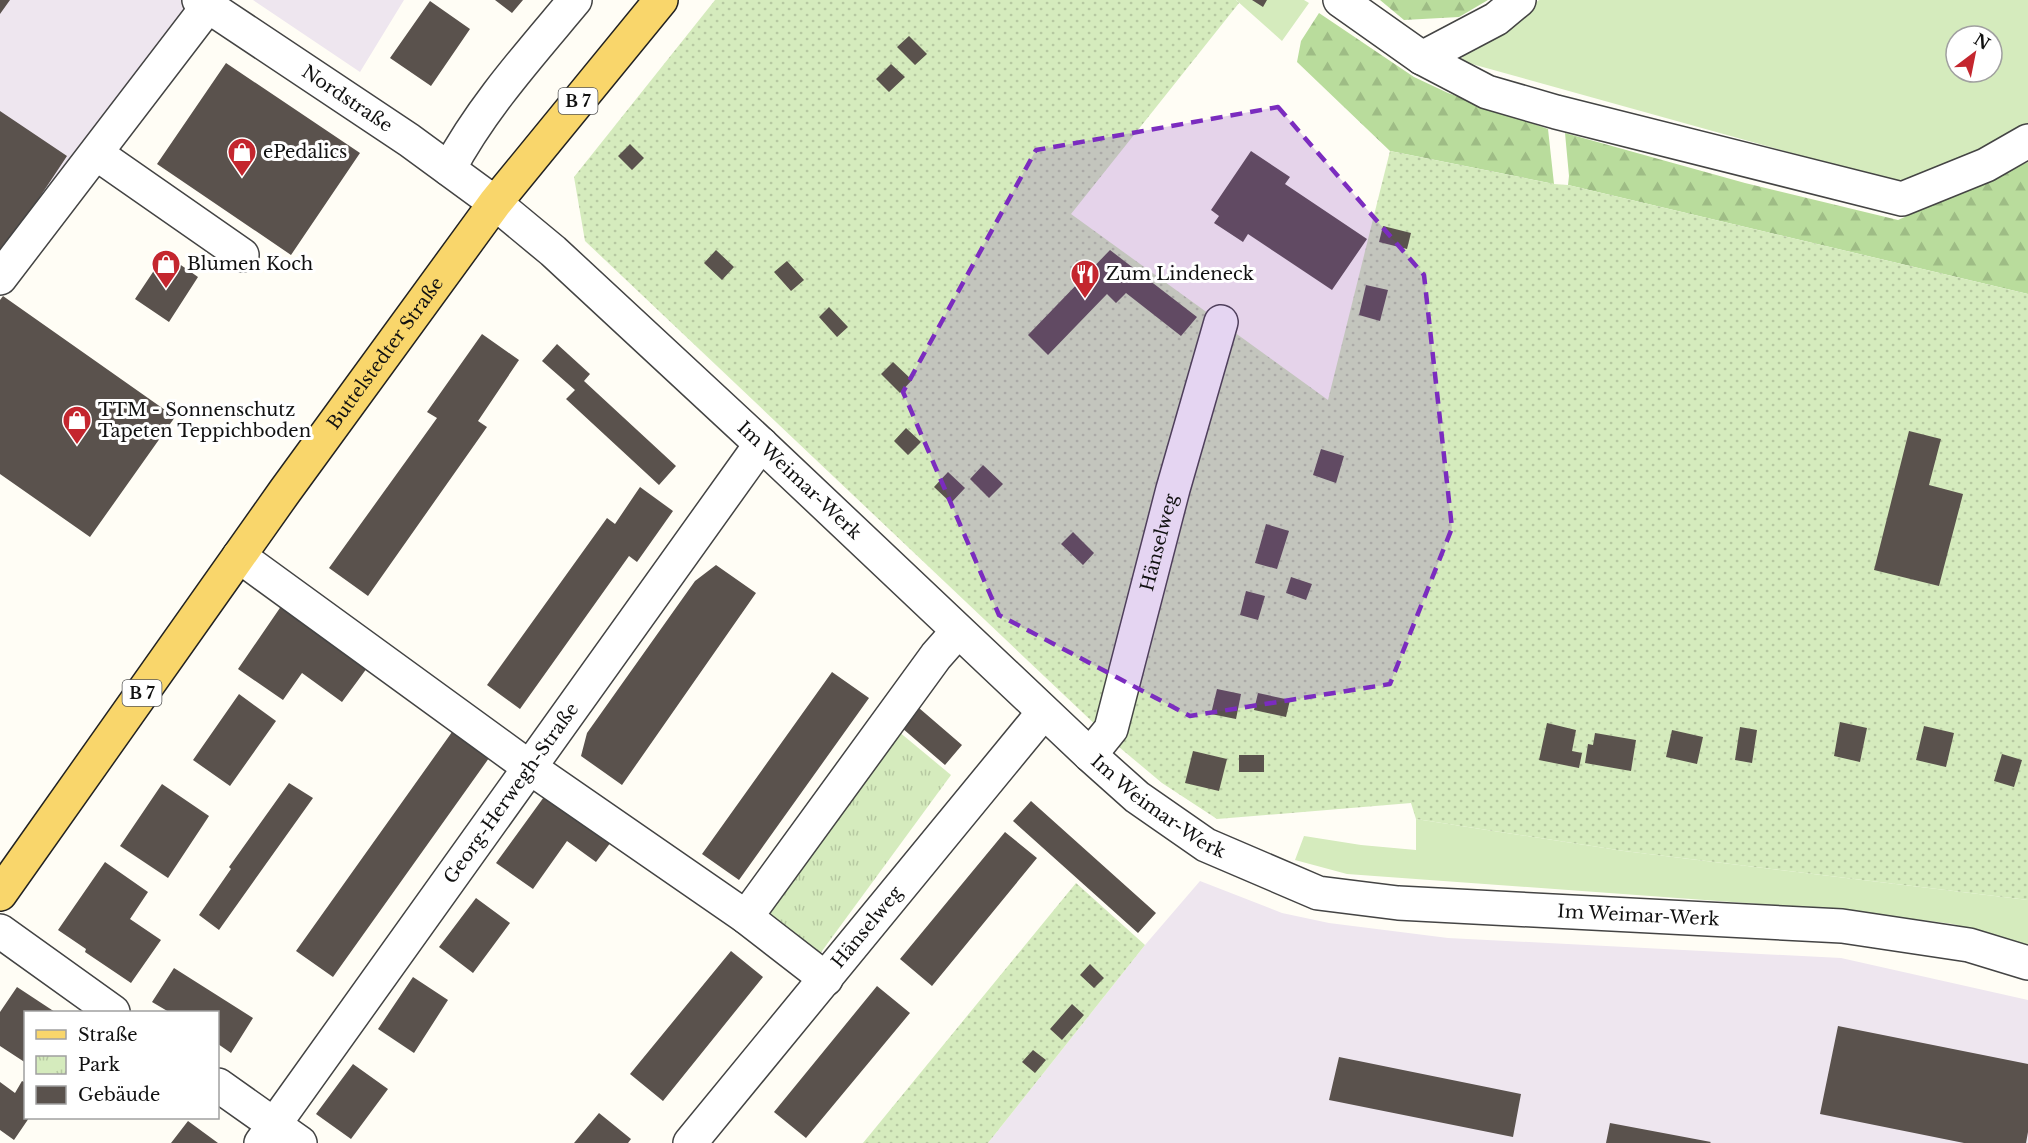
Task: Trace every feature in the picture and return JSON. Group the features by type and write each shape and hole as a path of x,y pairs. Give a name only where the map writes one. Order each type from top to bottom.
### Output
{"main road":[{"name":"Buttelstedter Straße","path":"0,894 239,556 495,203 661,0"}],"street":[{"path":"449,169 463,142 502,88 575,0"},
{"path":"1340,0 1422,58 1487,92 1556,112 1902,199 1986,165 2028,141"},
{"path":"1422,58 1496,19 1519,0"},
{"path":"0,278 97,154 204,3"},
{"name":"Nordstraße","path":"204,3 409,140 495,203"},
{"path":"97,154 242,255"},
{"name":"Im Weimar-Werk","path":"495,203 554,251 761,444 1043,713 1137,797 1206,845 1318,893 1398,903 1842,926 1969,945 2028,963"},
{"name":"Hänselweg","path":"1090,755 1111,729 1173,489 1221,322"},
{"name":"Georg-Herwegh-Straße","path":"268,1134 761,444"},
{"path":"239,556 530,767 746,917 826,979"},
{"path":"746,917 936,656 958,631"},
{"name":"Hänselweg","path":"690,1143 1043,713"},
{"path":"0,930 112,1011"},
{"path":"219,1086 268,1134 300,1143"}],"highlighted area":[{"path":"1278,107 1424,275 1452,528 1390,684 1190,716 999,615 903,392 1036,150"}],"shaded area":[{"path":"0,0 218,0 0,289"},
{"path":"253,0 404,0 360,72"},
{"path":"1200,881 1282,913 1329,923 1448,938 1841,958 2028,1000 2028,1143 988,1143 1145,945"}],"green space":[{"path":"715,0 1236,0 1239,3 1071,214 1328,400 1390,151 1568,185 2028,294 2028,900 1624,851 1416,819 1411,803 1217,819 1162,783 1119,747 585,241 574,177"},
{"path":"1236,0 1304,0 1309,3 1282,41"},
{"path":"1380,0 1488,0 1459,17 1404,20"},
{"path":"1539,0 2028,0 2028,127 1988,150 1903,184 1461,61 1465,51 1505,27"},
{"path":"1319,13 1414,77 1448,93 1548,129 1554,184 1390,151 1297,62 1301,41"},
{"path":"1565,133 1745,183 1898,220 2028,162 2028,294 1568,185"},
{"path":"898,731 951,775 811,966 758,924"},
{"path":"1416,819 1624,851 2028,900 2028,945 1953,924 1842,910 1347,874 1295,860 1304,836 1361,845 1416,850"},
{"path":"1076,883 1145,945 988,1143 863,1143"}],"building":[{"path":"0,0 10,0 0,14"},
{"path":"495,0 523,0 512,13"},
{"path":"1252,0 1267,0 1263,7"},
{"path":"430,1 470,29 431,86 390,58"},
{"path":"909,36 927,54 915,65 897,47"},
{"path":"226,63 360,153 291,255 157,164"},
{"path":"891,64 905,77 889,92 876,79"},
{"path":"0,111 67,156 0,257"},
{"path":"630,144 644,158 632,170 618,156"},
{"path":"1251,151 1290,177 1285,184 1367,239 1332,290 1248,234 1243,242 1214,223 1219,216 1211,210"},
{"path":"1383,226 1411,233 1407,249 1379,242"},
{"path":"716,250 734,267 722,280 704,263"},
{"path":"1110,250 1197,317 1181,336 1126,293 1116,303 1107,294 1048,355 1028,335"},
{"path":"165,254 198,277 169,322 135,299"},
{"path":"787,261 804,280 791,291 774,272"},
{"path":"1366,285 1388,290 1380,321 1359,315"},
{"name":"TTM - Sonnenschutz Tapeten Teppichboden","path":"3,296 175,417 90,537 0,474 0,300"},
{"path":"829,307 848,327 837,337 819,317"},
{"path":"482,334 519,360 478,421 487,427 368,596 329,568 437,418 427,412"},
{"path":"557,344 590,374 584,381 676,466 659,485 566,399 575,390 542,361"},
{"path":"893,362 912,380 900,393 881,374"},
{"path":"906,428 921,442 908,455 894,441"},
{"path":"1909,431 1941,439 1929,485 1963,494 1939,586 1874,570"},
{"path":"1321,449 1344,456 1336,483 1313,475"},
{"path":"983,465 1003,484 989,498 970,479"},
{"path":"948,472 965,488 951,503 934,487"},
{"path":"640,487 673,511 637,562 629,556 520,709 487,685 607,518 615,524"},
{"path":"1266,524 1289,531 1277,569 1255,563"},
{"path":"1073,532 1094,553 1083,565 1061,544"},
{"path":"716,565 756,593 622,785 581,756 587,733 695,581"},
{"path":"1291,577 1312,584 1306,600 1286,593"},
{"path":"1246,591 1265,596 1258,620 1240,615"},
{"path":"284,602 370,664 342,702 302,673 283,700 238,669"},
{"path":"832,672 869,698 739,880 702,854"},
{"path":"1217,689 1241,694 1236,719 1211,714"},
{"path":"1258,693 1290,700 1286,717 1254,710"},
{"path":"239,694 276,721 230,786 193,760"},
{"path":"919,708 962,745 945,765 902,728"},
{"path":"1840,722 1867,728 1860,762 1834,756"},
{"path":"1547,723 1576,730 1572,751 1582,753 1579,768 1539,760"},
{"path":"457,725 494,751 333,977 296,951"},
{"path":"1924,726 1954,733 1946,767 1916,760"},
{"path":"1740,727 1757,730 1752,763 1735,760"},
{"path":"1672,730 1703,737 1697,764 1666,757"},
{"path":"1595,733 1636,740 1631,771 1585,763 1588,744 1593,745"},
{"path":"1193,751 1227,759 1219,791 1185,783"},
{"path":"2002,754 2022,760 2014,787 1994,781"},
{"path":"1239,755 1264,755 1264,772 1239,772"},
{"path":"289,783 313,798 219,930 199,915 231,869 229,867"},
{"path":"162,784 209,816 168,878 120,846"},
{"path":"549,790 614,838 596,862 567,841 533,889 496,863"},
{"path":"1031,801 1156,913 1138,933 1013,821"},
{"path":"1005,832 1037,858 932,986 900,959"},
{"path":"105,862 148,892 130,919 161,940 131,983 85,952 86,949 58,930"},
{"path":"476,898 510,923 473,973 439,947"},
{"path":"731,951 763,977 663,1101 630,1074"},
{"path":"1090,964 1104,978 1094,988 1080,975"},
{"path":"174,968 253,1018 231,1053 219,1045 219,1011 167,1011 152,1002"},
{"path":"413,977 448,1000 414,1053 378,1029"},
{"path":"877,986 910,1013 806,1138 774,1112"},
{"path":"17,987 53,1011 24,1011 24,1062 0,1046 0,1012"},
{"path":"1072,1004 1084,1015 1062,1040 1050,1029"},
{"path":"1838,1026 2028,1064 2026,1143 1964,1143 1820,1114"},
{"path":"1033,1050 1046,1060 1035,1073 1022,1062"},
{"path":"1339,1057 1521,1094 1513,1137 1329,1100"},
{"path":"353,1064 388,1089 351,1139 316,1114"},
{"path":"22,1081 24,1082 24,1119 28,1119 14,1140 0,1130 0,1082 15,1093"},
{"path":"599,1113 631,1139 628,1143 574,1143"},
{"path":"188,1121 218,1143 171,1143"},
{"path":"1610,1123 1711,1142 1606,1143"}],"place":[{"name":"ePedalics","path":"242,178"},
{"name":"Blumen Koch","path":"166,290"},
{"name":"Zum Lindeneck","path":"1085,300"},
{"name":"TTM - Sonnenschutz Tapeten Teppichboden","path":"77,446"}]}
